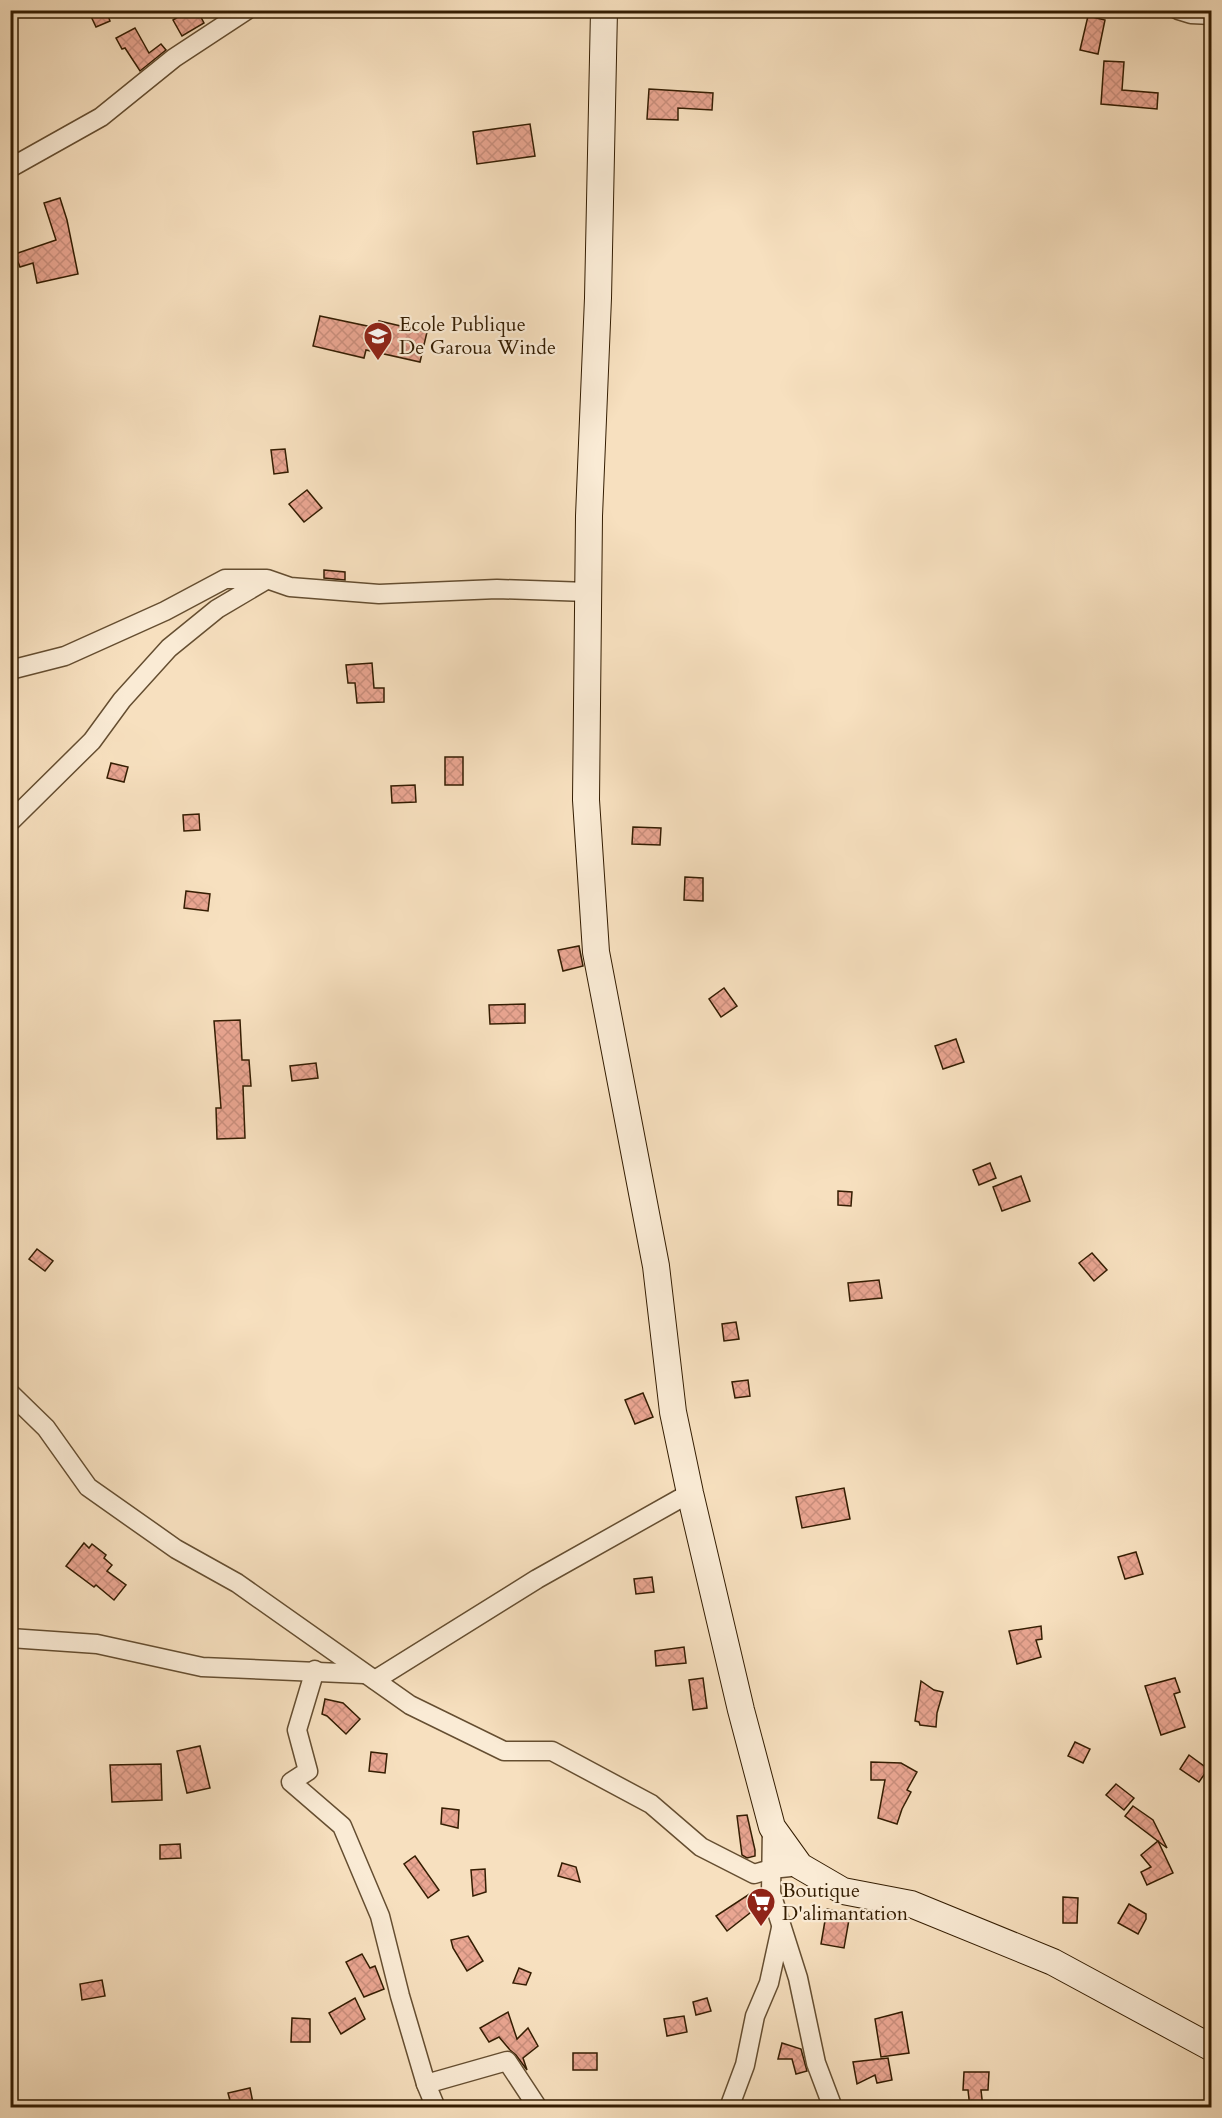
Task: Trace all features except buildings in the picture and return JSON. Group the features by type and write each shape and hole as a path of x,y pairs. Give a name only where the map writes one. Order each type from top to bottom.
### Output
{"street":[{"path":"10,168 101,117 174,58 247,10"},
{"path":"604,10 598,298 589,516 586,800 596,952 656,1266 674,1412 690,1493 741,1710 772,1827 771,1893 798,1978 816,2063 833,2108"},
{"path":"1178,10 1191,14 1212,15"},
{"path":"10,670 65,656 165,611 225,579 267,579 290,587 379,594 496,589 588,592"},
{"path":"10,822 92,741 122,700 169,648 217,609 267,579"},
{"path":"10,1394 46,1428 88,1487 176,1549 237,1583 410,1705 504,1751 552,1750 651,1804 702,1847 754,1874 771,1869 800,1866"},
{"path":"10,1638 97,1644 202,1667 315,1670 370,1677 690,1493"},
{"path":"315,1670 297,1730 308,1771 291,1782 342,1826 380,1916 400,1995 435,2108"},
{"path":"772,1827 800,1866 843,1891 911,1904 1053,1962 1212,2048"},
{"path":"729,2108 745,2065 755,2016 768,1983 781,1926"},
{"path":"426,2084 507,2061 538,2108"}],"place":[{"name":"Ecole Publique De Garoua Winde","path":"378,362"},
{"name":"Boutique D'alimantation","path":"761,1928"}]}
